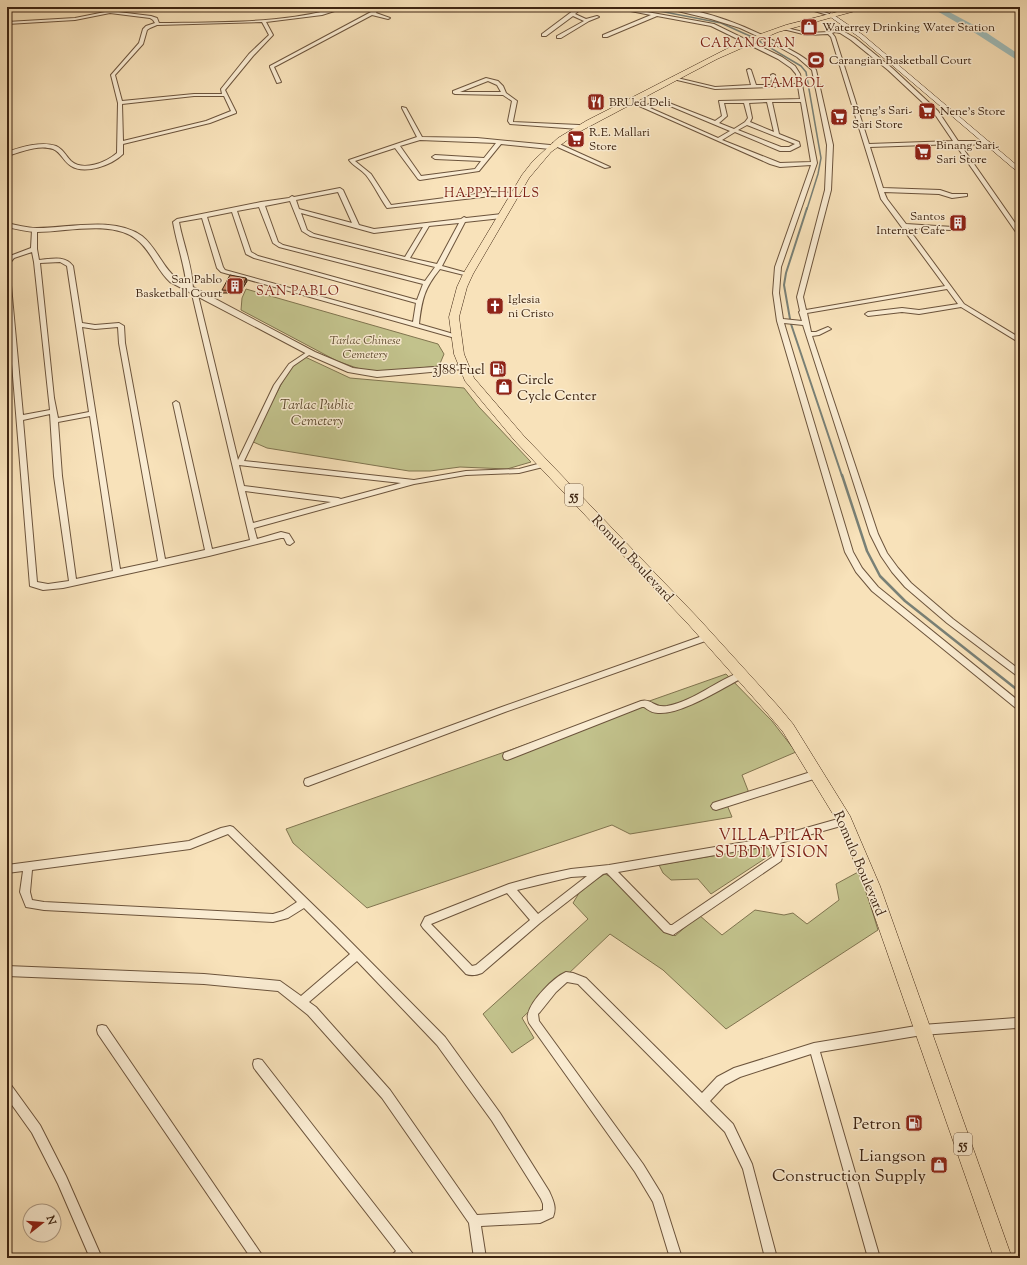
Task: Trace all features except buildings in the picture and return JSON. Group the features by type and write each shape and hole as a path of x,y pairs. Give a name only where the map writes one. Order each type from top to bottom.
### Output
{"highway":[{"name":"Romulo Boulevard","path":"866,7 785,28 748,41 579,127 552,145 536,162 514,195 468,274 462,287 454,314 456,336 463,368 481,396 741,675 788,728 818,774 845,821 872,886 1003,1258"}],"main road":[{"path":"831,15 865,40 1020,172"}],"street":[{"path":"7,154 37,146 52,147 62,151 72,164 81,167 105,163 120,154 120,104 113,75 141,43 145,30 148,27 157,24 263,21 322,14 345,7"},
{"path":"360,7 388,18"},
{"path":"544,35 556,25 573,15 581,7"},
{"path":"612,7 712,25 748,41 780,58 793,67 798,74 814,163 778,267 776,293 780,321 849,552 859,570 875,589 1020,707"},
{"path":"663,7 695,9 732,22 763,35 811,65 814,70 830,145 828,190 800,297 802,312 808,334 874,534 884,554 908,585 950,621 1020,675"},
{"path":"803,7 831,15"},
{"path":"279,82 272,67 276,64 382,9"},
{"path":"7,23 75,19 99,13 116,12 151,17 155,19 157,24"},
{"path":"605,36 656,14"},
{"path":"573,15 586,20"},
{"path":"559,37 587,21 586,20 597,17"},
{"path":"120,143 156,136 208,122 234,112 223,90 251,55 271,36 263,21"},
{"path":"785,28 807,34 829,33 834,31 846,34 890,69 936,112 1020,234"},
{"path":"829,33 833,37 884,199 962,305 1020,341"},
{"path":"749,70 754,87"},
{"path":"773,75 775,86"},
{"path":"675,78 707,87 799,85"},
{"path":"504,94 503,87 500,84 488,79 455,93 504,94 515,101 510,122 579,127"},
{"path":"120,104 194,94 225,95"},
{"path":"719,96 725,116"},
{"path":"721,102 803,100"},
{"path":"630,101 772,163 783,157 790,149 798,146 797,143 747,123"},
{"path":"718,140 747,123 750,118 746,101"},
{"path":"769,101 777,135"},
{"path":"645,108 658,102 664,102 735,131 783,157 814,163"},
{"path":"404,108 420,138"},
{"path":"700,116 725,116"},
{"path":"716,123 725,116"},
{"path":"514,195 491,194 389,208 369,175 352,160 420,138 552,145 607,167"},
{"path":"396,145 420,178 474,171 500,142"},
{"path":"868,146 957,142 987,143"},
{"path":"435,157 485,160"},
{"path":"254,542 241,488 237,462 179,239 176,222 178,220 340,190 356,225"},
{"path":"882,190 940,192 952,196 965,196"},
{"path":"292,198 305,231 312,235 468,274"},
{"path":"261,204 276,243 281,246 426,283"},
{"path":"234,210 248,253 256,258 419,302"},
{"path":"297,210 356,225 366,230 380,231 464,219 502,216"},
{"path":"204,216 220,268 223,271 456,336"},
{"path":"416,325 419,302 426,283 438,267 464,219"},
{"path":"407,258 428,224"},
{"path":"7,225 35,230 117,228 131,233 143,240 168,276 310,352 351,370 366,374 463,368"},
{"path":"904,226 951,228"},
{"path":"35,230 34,249 37,262 55,421 58,476 73,583"},
{"path":"34,249 12,257 7,264 33,584 41,588 73,583 209,553 281,535 286,536 290,542"},
{"path":"37,262 60,260 68,263 116,573"},
{"path":"802,312 949,287"},
{"path":"868,314 902,310 919,312 962,305"},
{"path":"780,321 805,323"},
{"path":"78,324 95,328 121,326 122,343 162,563"},
{"path":"808,334 817,334 828,329"},
{"path":"237,462 277,385 291,365 310,352"},
{"path":"176,403 209,553"},
{"path":"20,418 53,411"},
{"path":"55,421 92,413"},
{"path":"237,462 414,482"},
{"path":"250,526 414,482 466,473 520,471 545,464"},
{"path":"241,488 342,501"},
{"path":"308,782 509,707 708,638"},
{"path":"507,756 641,704 646,703 651,708 660,711 676,708 741,675"},
{"path":"716,806 818,774"},
{"path":"605,870 537,920 478,970 470,971 426,925 428,920 509,888 571,873 605,870 774,841 845,821"},
{"path":"7,869 190,845 230,830 357,955 441,1041 496,1116 549,1204 549,1213 540,1217 474,1221"},
{"path":"605,870 667,929 673,930 778,858 779,851 774,841"},
{"path":"28,866 25,892 29,904 273,918 285,914 304,903"},
{"path":"509,888 537,920"},
{"path":"301,1002 357,955"},
{"path":"7,972 204,979 280,986 312,1011 386,1094 474,1221 480,1258"},
{"path":"676,1258 658,1199 639,1168 534,1023 532,1017 534,1010 544,997 564,978 571,976 582,981 729,1128 748,1168 771,1258"},
{"path":"702,1101 721,1081 738,1072 814,1048 922,1030 1016,1023 1020,1024"},
{"path":"102,1030 258,1258"},
{"path":"814,1048 874,1258"},
{"path":"258,1064 403,1256"},
{"path":"7,1089 36,1129 59,1173 96,1258"}],"green space":[{"name":"Tarlac Chinese Cemetery","path":"246,289 438,344 444,354 439,366 373,373 354,367 337,361 241,310 242,298"},
{"name":"Tarlac Public Cemetery","path":"303,356 350,378 464,388 479,407 531,462 507,469 460,467 430,471 409,471 267,448 251,441 292,364"},
{"path":"726,674 772,721 796,752 742,775 749,793 725,800 732,817 630,834 612,825 367,908 293,843 286,829"},
{"path":"765,847 775,852 711,894 698,879 671,880 663,873 659,865"},
{"path":"860,871 878,930 726,1029 663,970 610,934 522,1018 534,1038 512,1053 483,1014 588,919 573,903 582,888 605,874 611,877 675,936 699,915 722,935 755,910 784,915 793,913 807,924 839,900 836,884"}],"waterway":[{"path":"639,7 721,23 752,37"},
{"path":"934,7 978,31 1020,59"},
{"path":"759,41 801,66 806,72 821,158 818,174 807,209"},
{"path":"790,319 784,285 786,273 807,208"},
{"path":"791,324 842,476"},
{"path":"842,475 867,551 880,576 905,601 1020,692"}],"place":[{"name":"Waterrey Drinking Water Station","path":"809,27"},
{"name":"Carangian Basketball Court","path":"816,60"},
{"name":"BRUed Deli","path":"596,102"},
{"name":"Nene's Store","path":"927,111"},
{"name":"Beng's Sari- Sari Store","path":"839,117"},
{"name":"R.E. Mallari Store","path":"576,139"},
{"name":"Binang Sari- Sari Store","path":"923,152"},
{"name":"Santos Internet Cafe","path":"958,223"},
{"name":"San Pablo Basketball Court","path":"235,286"},
{"name":"Iglesia ni Cristo","path":"495,306"},
{"name":"3J88 Fuel","path":"498,369"},
{"name":"Circle Cycle Center","path":"504,387"},
{"name":"Petron","path":"914,1123"},
{"name":"Liangson Construction Supply","path":"939,1165"}],"district":[{"name":"CARANGIAN","path":"748,42"},
{"name":"TAMBOL","path":"793,82"},
{"name":"HAPPY HILLS","path":"492,192"},
{"name":"SAN PABLO","path":"298,290"},
{"name":"VILLA PILAR SUBDIVISION","path":"772,844"}]}
